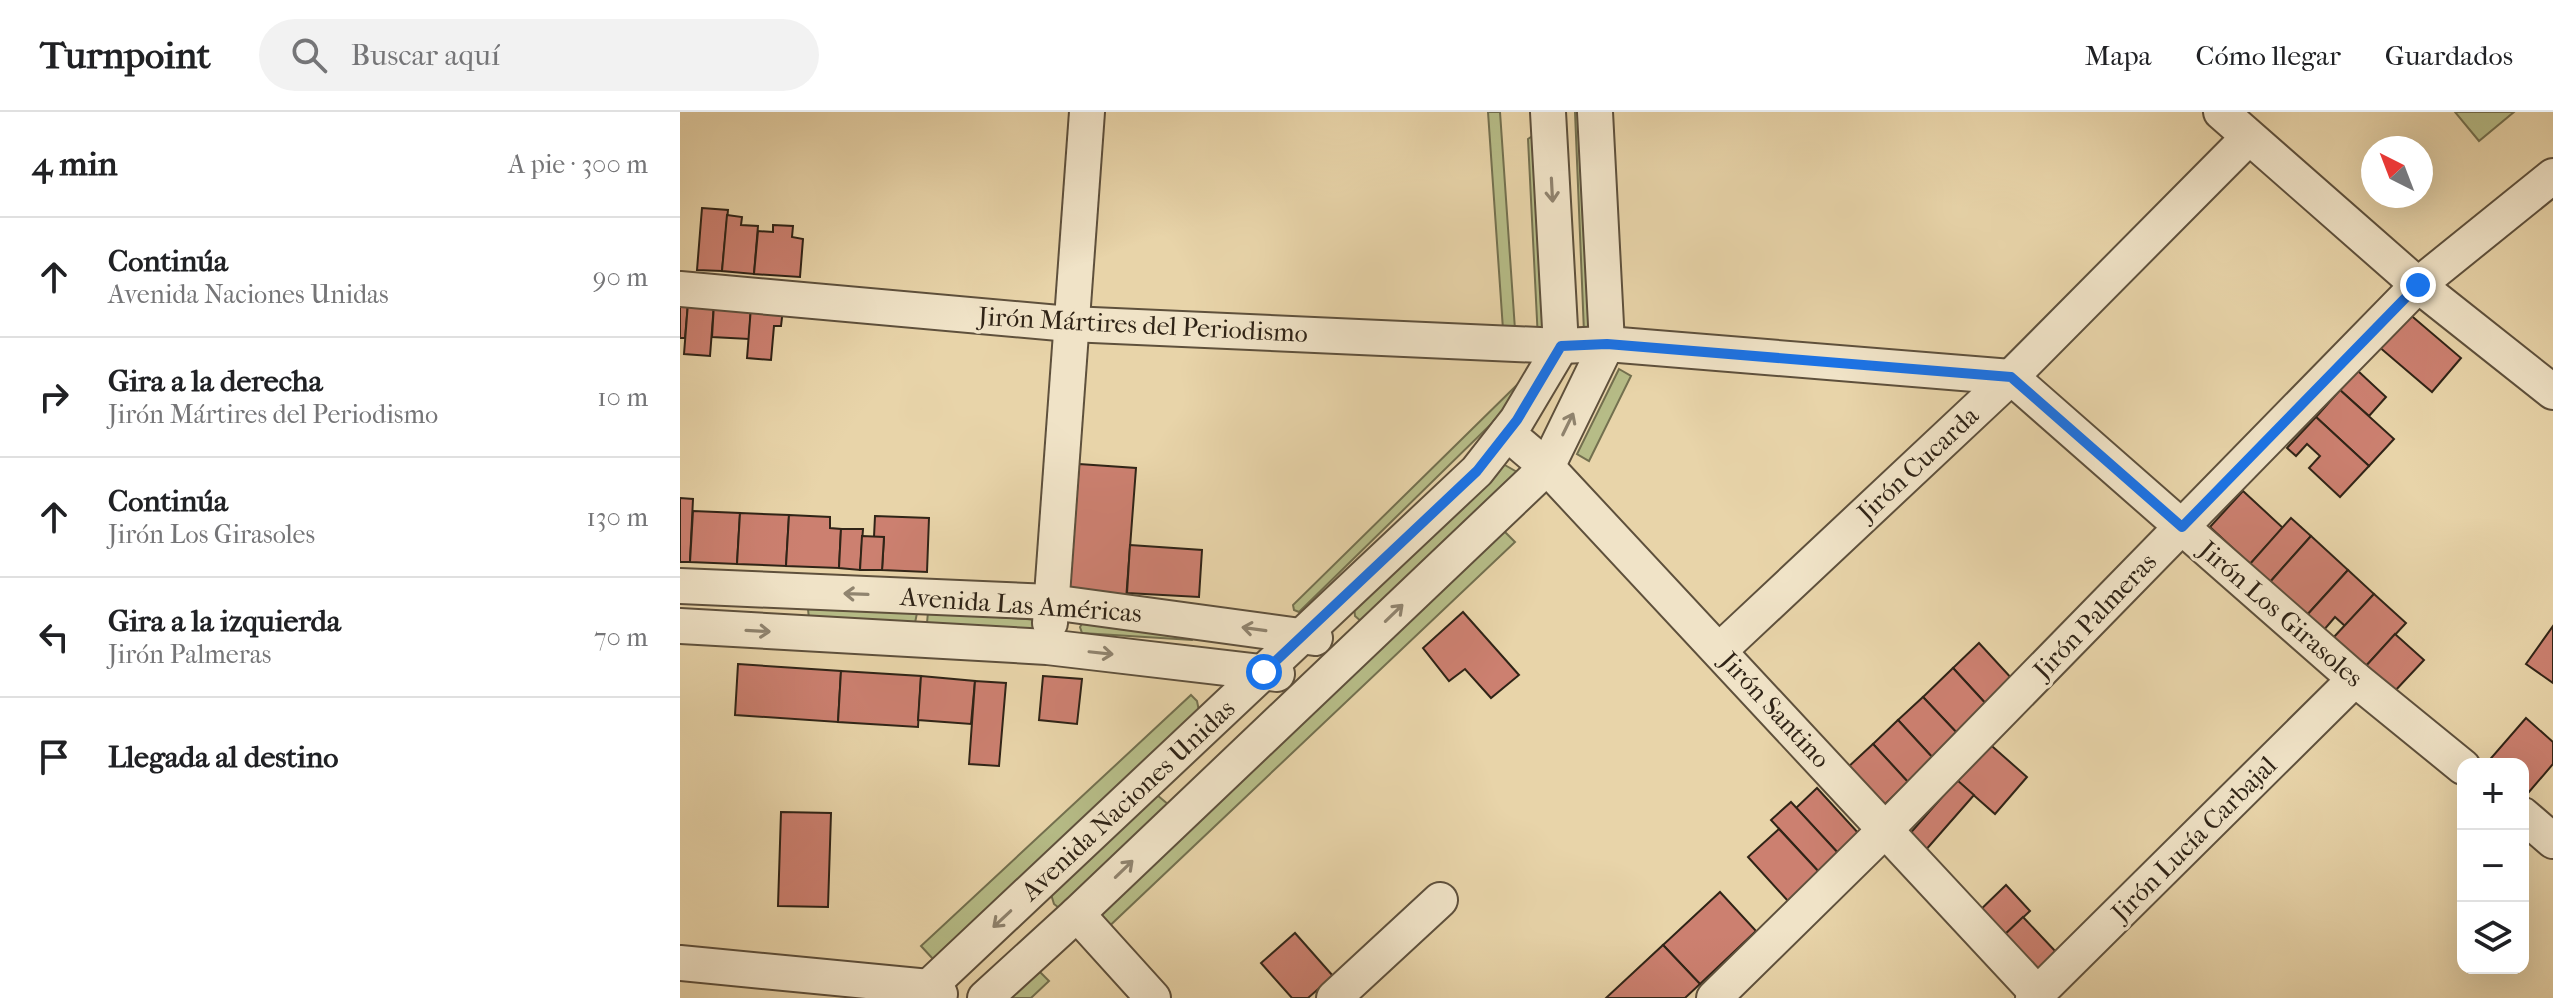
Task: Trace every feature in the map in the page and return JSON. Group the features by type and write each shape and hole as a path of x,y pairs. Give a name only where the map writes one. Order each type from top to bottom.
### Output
{"street":[{"path":"1047,647 1087,112"},
{"path":"1548,112 1561,346"},
{"name":"Avenida Naciones Unidas","path":"985,998 1547,467 1607,344 1595,112"},
{"path":"2221,112 2418,285 2553,392"},
{"name":"Jirón Cucarda","path":"1720,650 2011,377 2248,138"},
{"name":"Jirón Palmeras","path":"1714,998 1886,829 2418,285 2553,176"},
{"name":"Jirón Mártires del Periodismo","path":"680,289 1070,324 1561,346 1607,344"},
{"path":"1607,344 2011,377"},
{"name":"Avenida Naciones Unidas","path":"931,994 1301,635 1477,471 1507,433 1561,346"},
{"name":"Jirón Los Girasoles","path":"2011,377 2355,679 2457,762"},
{"name":"Jirón Santino","path":"1507,433 1547,467 1720,650 2035,996"},
{"name":"Avenida Las Américas","path":"680,586 1051,602 1301,635 1359,646"},
{"name":"Avenida Las Américas","path":"680,626 1047,647 1322,681"},
{"name":"Jirón Lucía Carbajal","path":"2035,996 2355,679"},
{"path":"2529,820 2553,841"},
{"path":"1334,998 1440,900"},
{"path":"1077,914 1153,998"},
{"path":"680,963 931,994"}],"green space":[{"path":"1488,112 1500,112 1516,344 1504,344"},
{"path":"1575,112 1591,112 1600,356 1585,357"},
{"path":"2455,112 2514,112 2479,141"},
{"path":"1534,135 1561,339 1538,340 1528,139"},
{"path":"1619,369 1631,376 1589,461 1577,454"},
{"path":"1521,381 1528,388 1299,612 1294,610 1293,605"},
{"path":"1503,464 1517,472 1363,623 1355,616 1354,606"},
{"path":"1502,529 1515,542 1101,934 1088,921"},
{"path":"808,609 917,613 915,623 809,619"},
{"path":"928,612 1039,620 1038,631 927,623"},
{"path":"1083,622 1193,638 1082,633 1080,627"},
{"path":"1191,695 1197,701 1199,711 933,959 921,946"},
{"path":"1157,795 1169,805 1059,908 1054,904 1050,891"},
{"path":"1036,968 1049,981 1031,998 1004,998"}],"building":[{"path":"702,208 728,210 722,271 697,270"},
{"path":"727,215 742,217 741,225 758,226 754,274 722,271"},
{"path":"773,225 793,226 792,237 803,239 800,277 754,274 758,231 773,232"},
{"path":"680,303 688,303 685,338 680,338"},
{"path":"688,303 714,304 710,356 684,354"},
{"path":"714,304 751,307 749,339 712,337"},
{"path":"751,307 783,309 781,326 774,326 771,360 747,358"},
{"path":"2407,312 2461,358 2432,392 2378,346"},
{"path":"2358,371 2386,397 2369,416 2340,390"},
{"path":"2340,390 2394,439 2369,466 2316,417"},
{"path":"2316,417 2369,466 2340,497 2309,468 2320,456 2307,444 2296,456 2287,448"},
{"path":"1079,464 1136,468 1126,600 1069,596"},
{"path":"2243,491 2283,528 2250,564 2210,527"},
{"path":"680,498 693,499 690,562 680,562"},
{"path":"693,511 740,513 737,564 690,562"},
{"path":"740,513 789,515 786,566 737,564"},
{"path":"789,515 830,517 830,528 841,529 839,568 786,566"},
{"path":"875,516 929,518 927,572 882,570 884,537 874,537"},
{"path":"2291,518 2311,536 2270,582 2250,564"},
{"path":"841,529 863,529 860,570 839,568"},
{"path":"862,536 884,537 882,570 860,570"},
{"path":"2311,536 2348,570 2307,615 2270,582"},
{"path":"1130,545 1202,550 1199,597 1127,593"},
{"path":"2348,570 2374,594 2345,626 2335,617 2323,631 2307,615"},
{"path":"2374,594 2406,623 2365,667 2333,638"},
{"path":"1463,612 1519,675 1491,698 1465,669 1449,681 1423,648"},
{"path":"2553,626 2553,683 2526,664"},
{"path":"2395,634 2424,660 2393,693 2365,667"},
{"path":"1979,643 2014,681 1988,706 1953,668"},
{"path":"738,664 841,671 838,722 735,715"},
{"path":"1953,668 1988,706 1958,734 1923,697"},
{"path":"841,671 921,676 918,727 838,722"},
{"path":"921,676 975,681 971,724 918,720"},
{"path":"1043,676 1082,679 1077,724 1039,720"},
{"path":"975,681 1006,683 999,766 969,764"},
{"path":"1923,697 1958,734 1933,758 1898,720"},
{"path":"2526,718 2553,742 2553,764 2529,792 2529,758 2491,758"},
{"path":"1898,720 1933,758 1908,782 1873,744"},
{"path":"1985,740 2027,777 1995,814 1953,777"},
{"path":"1873,744 1908,782 1882,807 1846,769"},
{"path":"1957,780 1974,795 1924,852 1907,837"},
{"path":"1817,788 1860,835 1839,854 1796,808"},
{"path":"1791,802 1839,854 1819,872 1771,820"},
{"path":"781,812 831,813 828,907 778,906"},
{"path":"1779,829 1819,872 1788,901 1748,857"},
{"path":"2006,885 2030,911 1998,941 1974,916"},
{"path":"1720,892 1756,931 1700,984 1663,945"},
{"path":"2023,917 2057,953 2032,977 1998,941"},
{"path":"1295,933 1333,976 1308,998 1292,998 1261,963"},
{"path":"1663,945 1700,984 1685,998 1606,998"}],"route":[{"path":"1264,672 1477,471 1517,420 1561,346 1607,344 2011,377 2182,527 2418,285"}]}
